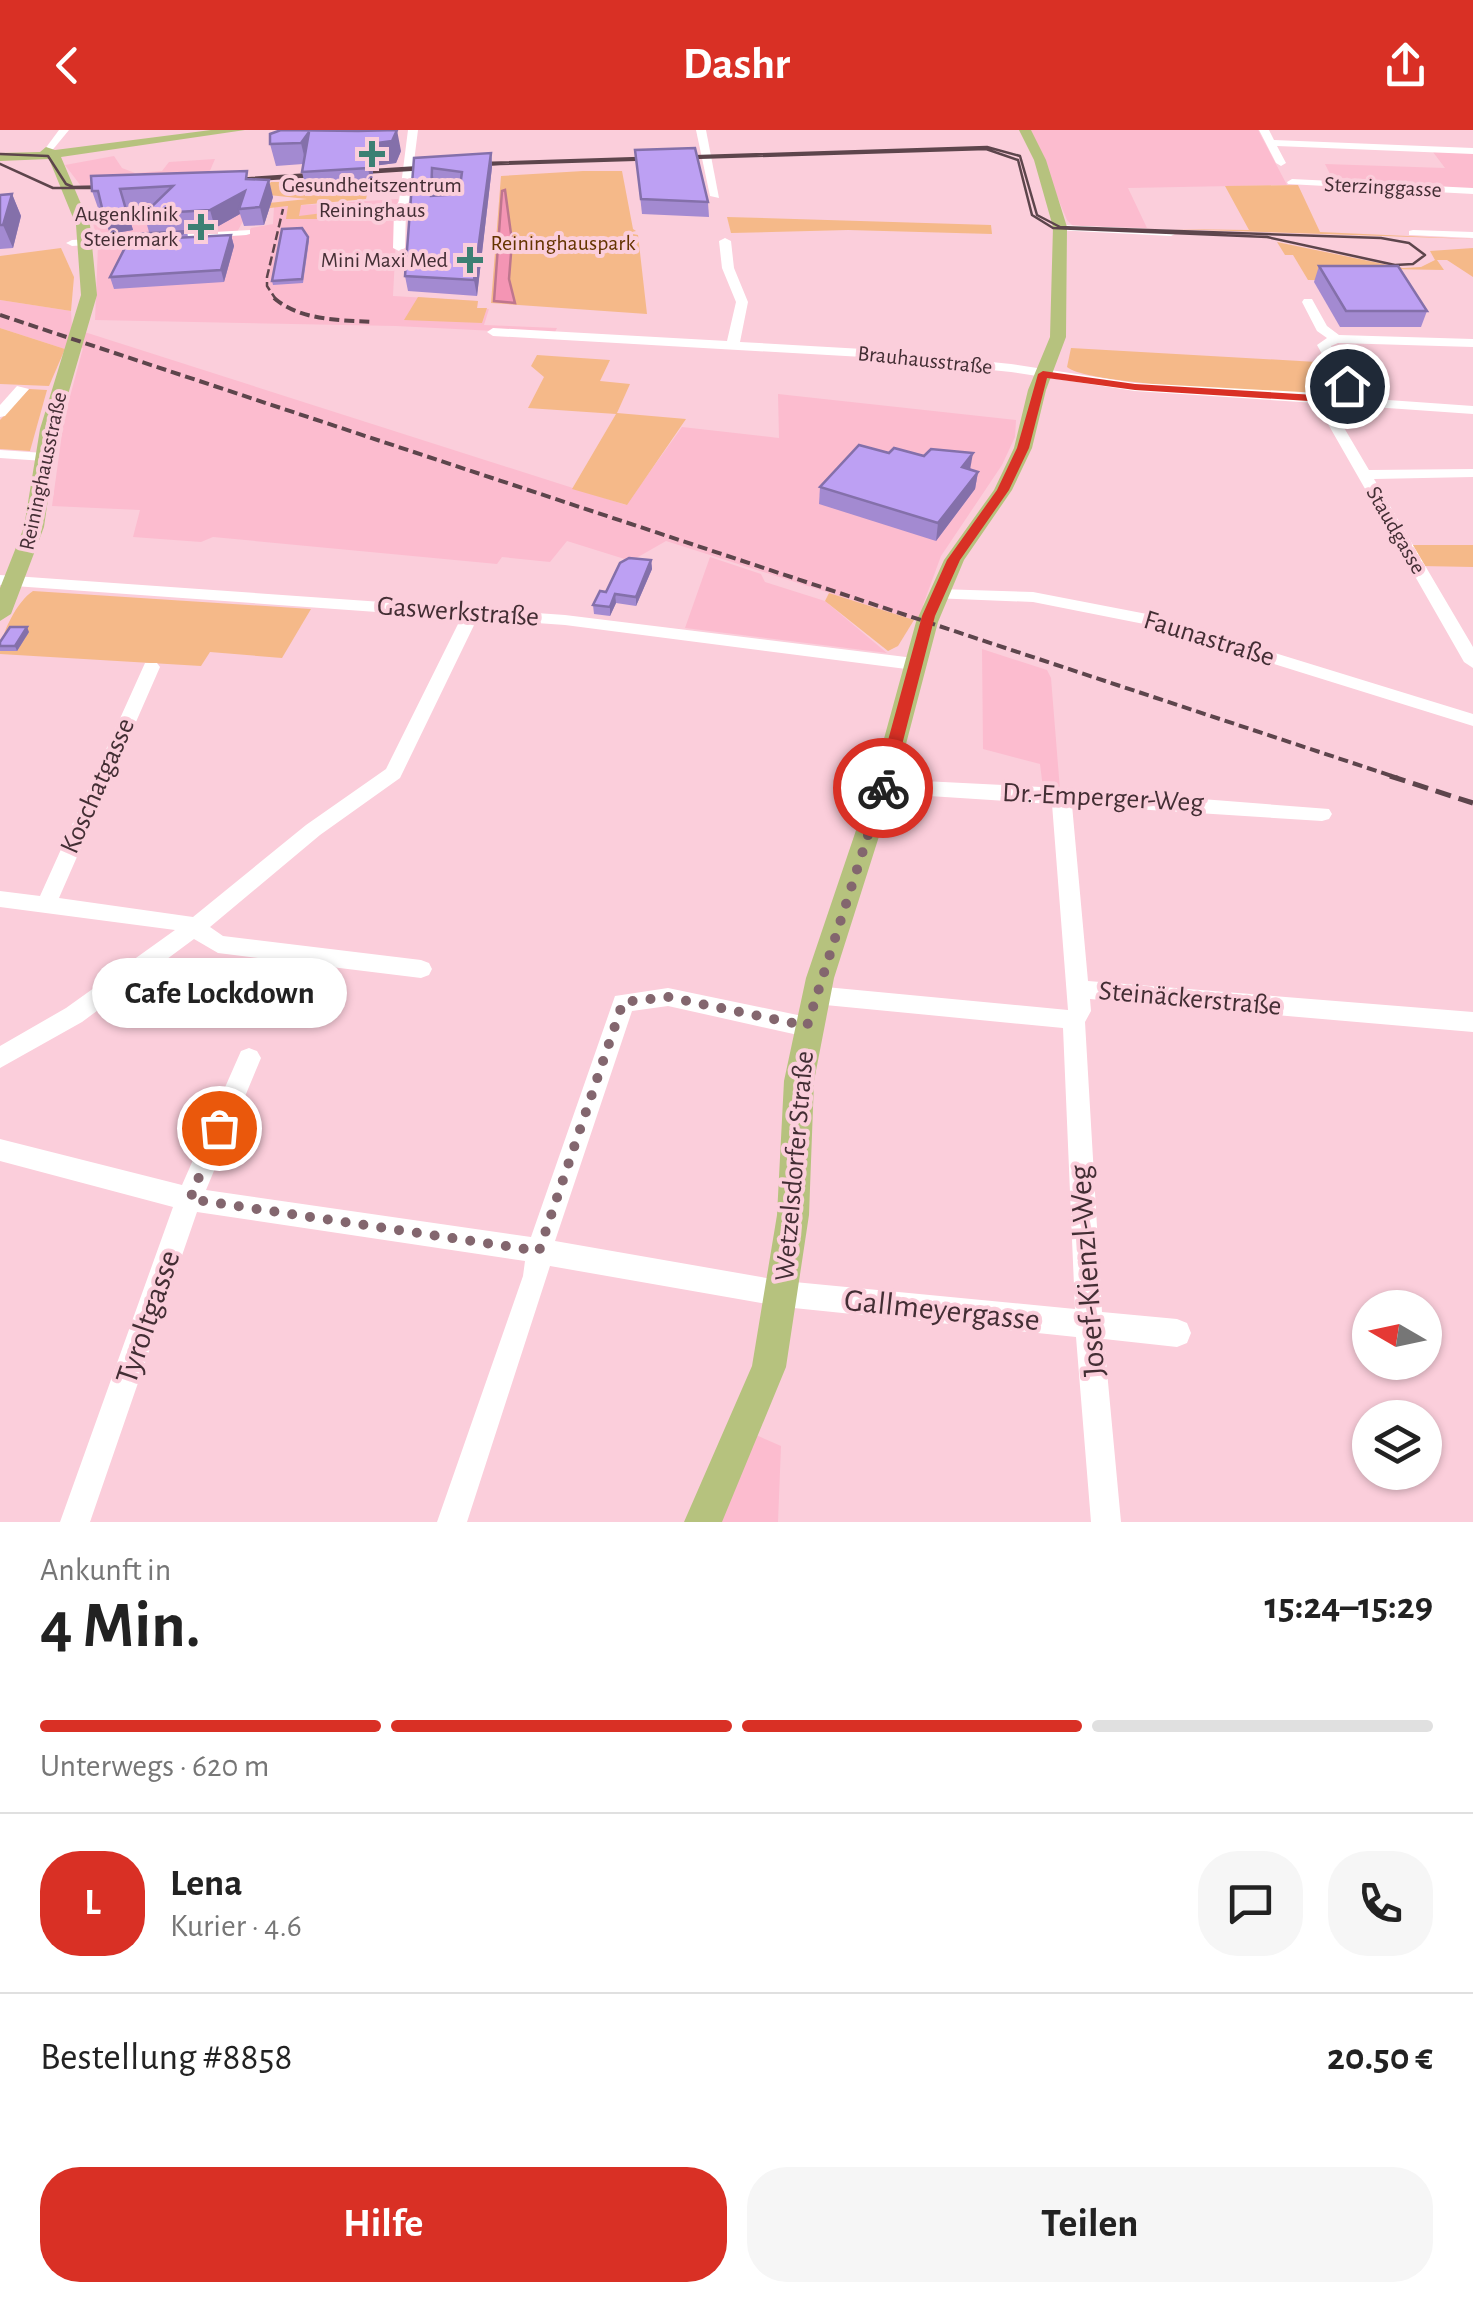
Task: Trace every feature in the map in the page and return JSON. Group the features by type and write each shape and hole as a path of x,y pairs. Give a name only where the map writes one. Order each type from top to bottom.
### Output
{"main road":[{"path":"47,154 146,136 225,130"},
{"path":"0,156 47,154 239,130"},
{"name":"Wetzelsdorfer Straße","path":"703,1522 768,1366 784,1294 793,1215 798,1088 811,1011 884,786 914,664 954,560 1003,490 1023,448 1043,374 1058,337 1060,228 1040,160 1025,130"},
{"name":"Reininghausstraße","path":"0,614 7,580 34,528 44,457 59,392 86,311 89,268 77,257 79,243 64,189 47,154"}],"street":[{"path":"47,154 64,130"},
{"path":"399,248 400,210 413,130"},
{"path":"701,130 715,196"},
{"path":"1264,130 1282,164"},
{"path":"1356,130 1368,148"},
{"path":"1272,143 1473,151"},
{"name":"Sterzinggasse","path":"1292,182 1473,191"},
{"path":"1060,228 1170,233"},
{"path":"79,243 246,232"},
{"path":"1413,234 1473,235"},
{"path":"725,241 736,289 731,302 738,317 732,347"},
{"path":"1308,302 1322,328 1336,339"},
{"name":"Brauhausstraße","path":"493,332 862,353 1135,387 1473,410"},
{"path":"1355,401 1324,345 1336,339 1473,343"},
{"path":"0,413 22,389"},
{"name":"Staudgasse","path":"1319,397 1473,662"},
{"path":"0,454 44,457"},
{"path":"1364,475 1473,474"},
{"name":"Gaswerkstraße","path":"7,580 472,612 914,664"},
{"name":"Faunastraße","path":"938,594 1033,596 1152,620 1473,720"},
{"path":"0,1058 74,1016 195,927 312,830 393,773 472,612"},
{"name":"Koschatgasse","path":"46,905 151,667"},
{"name":"Dr.-Emperger-Weg","path":"884,786 1322,814"},
{"path":"1061,795 1078,989"},
{"path":"0,899 195,927 218,944 420,970"},
{"name":"Steinäckerstraße","path":"539,1251 623,1002 668,997 811,1011 1074,1020 1080,1011 1078,989 1473,1022"},
{"name":"Josef-Kienzl-Weg","path":"1074,1020 1089,1325 1106,1522"},
{"name":"Tyroltgasse","path":"75,1522 190,1199 249,1058"},
{"name":"Gallmeyergasse","path":"0,1150 190,1199 539,1251 784,1294 1178,1333"},
{"path":"452,1522 536,1276 539,1251"}],"shaded area":[{"path":"1029,130 1258,130 1287,185 1128,188 1147,228 1073,226"},
{"path":"1430,148 1473,149 1473,191 1336,186 1325,164 1445,168"},
{"path":"114,156 122,168 135,173 162,171 169,162 215,159 206,180 81,186 65,165"},
{"path":"505,190 512,241 509,279 515,303 494,301"},
{"path":"398,199 393,296 478,301 477,308 489,309 484,325 557,328 554,334 396,326 95,320 98,245 247,235 251,228 273,224 274,207"},
{"path":"168,208 250,209 237,232 97,238 90,213"},
{"path":"0,300 71,311 72,328 626,505 682,427 779,438 778,394 1016,420 1015,437 1002,465 941,556 923,605 930,625 666,541 631,561 567,541 550,562 502,557 497,564 213,537 201,542 133,537 140,510 52,506 64,419 83,348 65,349 0,328"},
{"path":"710,557 761,574 765,582 825,601 887,653 685,628"},
{"path":"982,649 1047,670 1051,678 1060,790 1043,788 1040,764 983,749"},
{"path":"756,1435 781,1446 778,1522 714,1522"}],"green space":[{"name":"Reininghauspark","path":"622,171 636,231 628,233 638,235 647,314 491,303 501,176"},
{"path":"271,182 304,182 305,196 368,191 366,199 301,205 299,216 323,213 325,204 336,204 335,209 329,209 327,218 333,219 286,219 288,206 251,210 259,204 307,199 259,194"},
{"path":"1298,185 1320,232 1473,239 1174,229 1249,230 1225,186"},
{"path":"727,217 991,225 992,234 848,230 731,233"},
{"path":"1277,242 1403,268 1421,267 1435,260 1430,251 1473,248 1473,277 1447,260 1437,260 1444,270 1386,269 1393,281 1308,280 1293,255 1285,255"},
{"path":"61,248 74,277 71,311 0,300 0,256"},
{"path":"418,297 478,301 477,308 487,308 482,323 404,320"},
{"path":"0,328 65,349 49,386 0,384"},
{"path":"1071,348 1334,363 1343,392 1334,395 1237,390 1112,379 1067,367"},
{"path":"537,355 610,360 600,381 630,384 617,413 686,419 627,505 572,489 616,414 528,408 544,377 531,366"},
{"path":"29,389 47,390 30,451 0,449 0,420"},
{"path":"1409,545 1473,545 1473,567 1421,566"},
{"path":"33,591 311,609 282,658 210,652 201,666 0,654 10,619"},
{"path":"829,593 914,620 898,646 888,651 825,601"}],"building":[{"path":"281,130 397,130 392,141 369,144 368,168 302,172 309,132 301,143 270,144 270,134"},
{"path":"695,148 708,202 641,199 635,150"},
{"path":"491,153 474,280 405,276 414,158","holes":["432,168 462,172 459,194 431,196"]},
{"path":"247,171 246,179 269,180 260,207 239,209 245,191 210,210 144,214 173,186 120,189 127,213 104,216 98,191 92,191 91,176"},
{"path":"12,194 3,225 0,225 0,195"},
{"path":"302,228 308,237 302,279 272,281 282,229"},
{"path":"187,231 174,238 231,235 221,270 110,277 132,234"},
{"path":"1319,266 1398,266 1427,311 1346,311"},
{"path":"859,445 924,456 931,449 973,453 962,467 978,472 938,523 820,487"},
{"path":"629,558 651,560 636,597 615,594 610,607 593,605 600,591 606,592 620,563"},
{"path":"10,627 27,627 15,646 0,646 0,642"}],"tram line":[{"path":"221,180 483,163 987,147 1020,156 1037,215 1060,227 1381,238 1409,243 1425,255 1413,264 1395,265 1267,237 1053,228 1032,215 1018,160 986,149 500,164 239,181"},
{"path":"0,154 48,156 66,184 73,187 121,186"},
{"path":"0,164 53,188 119,188"}],"railway":[{"path":"276,299 267,286 267,277 283,209"},
{"path":"276,299 309,315 374,322"},
{"path":"0,315 1398,778"},
{"path":"1390,776 1473,803"}],"way so far":[{"path":"219,1128 190,1199 539,1251 623,1002 668,997 807,1026 883,788"}],"place":[{"name":"Gesundheitszentrum Reininghaus","path":"372,154"},
{"name":"Augenklinik Steiermark","path":"201,227"},
{"name":"Mini Maxi Med","path":"470,260"},
{"name":"Cafe Lockdown","path":"219,1128"}],"route":[{"path":"883,788 928,616 954,560 1003,490 1023,448 1043,374 1135,387 1355,401 1347,386"}]}
